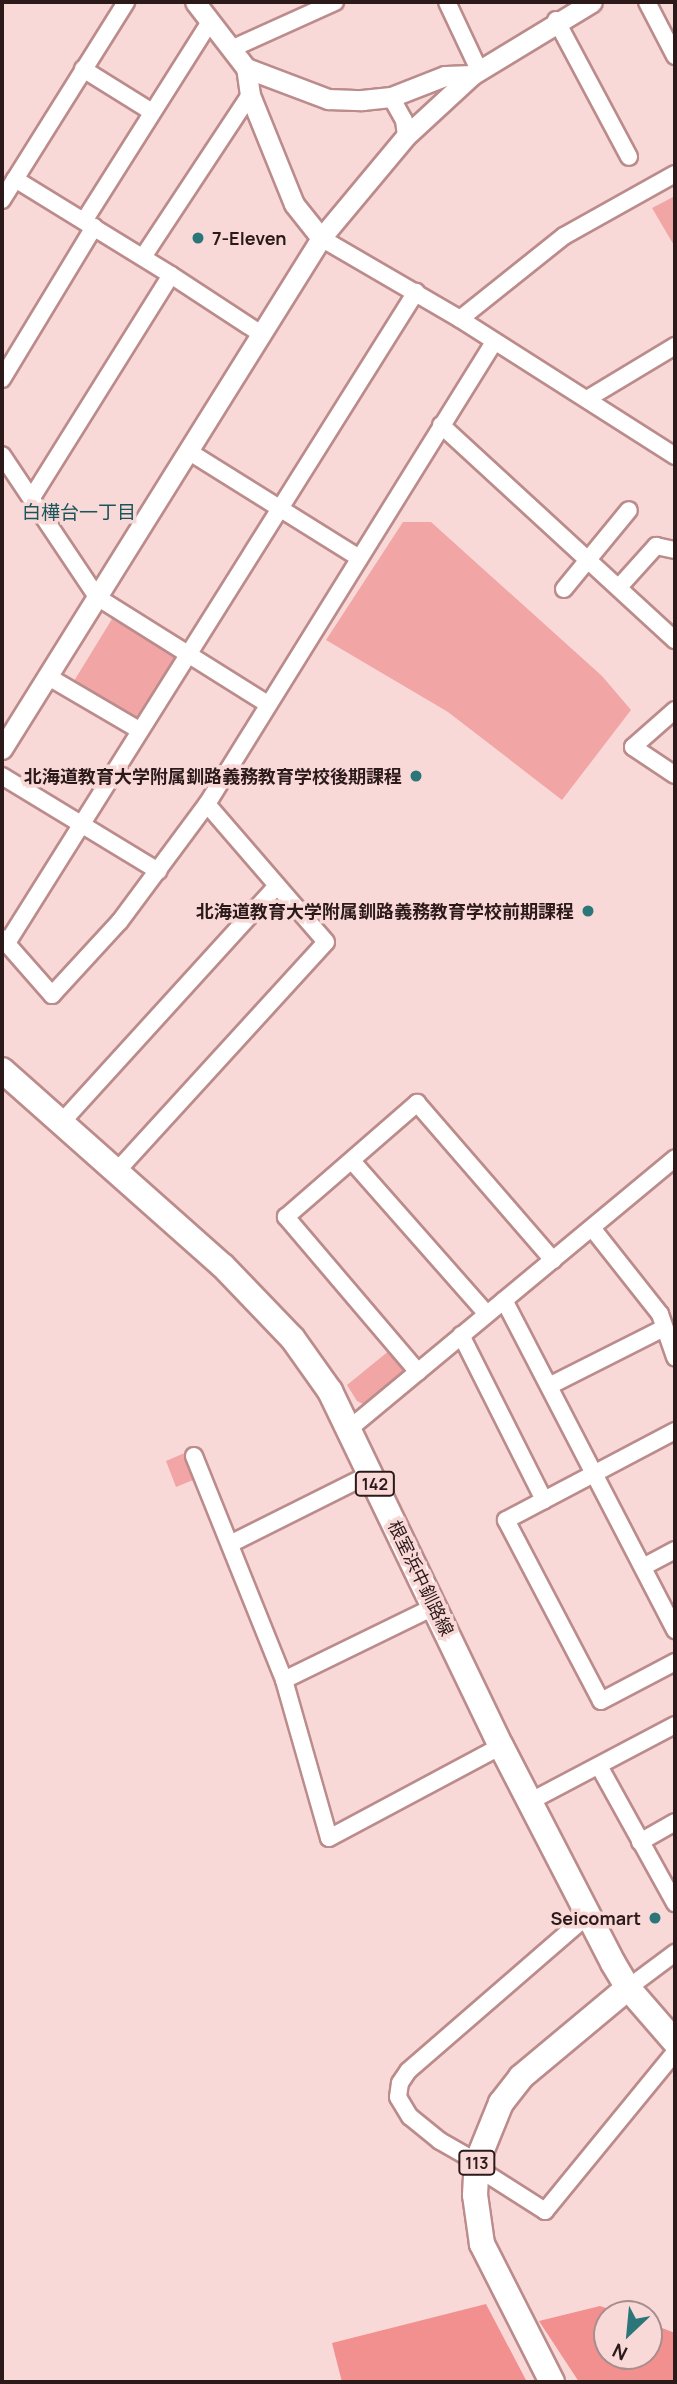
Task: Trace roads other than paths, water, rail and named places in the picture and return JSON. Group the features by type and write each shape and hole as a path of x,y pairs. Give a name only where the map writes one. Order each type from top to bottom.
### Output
{"main road":[{"name":"根室浜中釧路線","path":"2,1070 223,1266 293,1339 330,1391 501,1746 588,1915 628,1988 675,2042"},
{"name":"113","path":"552,2382 482,2244 475,2195 476,2165 501,2103 521,2077 628,1988"}],"street":[{"path":"2,200 127,2"},
{"path":"195,2 246,68 328,99 391,97 445,76 476,73"},
{"path":"230,49 332,2"},
{"path":"447,2 476,73"},
{"path":"2,749 321,238 406,136 476,73 566,11 592,2"},
{"path":"647,2 675,56"},
{"path":"566,11 629,157"},
{"path":"2,379 152,112 209,23"},
{"path":"246,68 250,95 294,204 321,238 460,319 675,456"},
{"path":"83,69 152,112"},
{"path":"144,257 250,95"},
{"path":"391,97 404,120 406,136"},
{"path":"460,319 564,236 675,174"},
{"path":"15,179 144,257 261,334"},
{"path":"33,496 171,275"},
{"path":"416,292 4,940 52,995 120,921 207,804 267,703 494,342"},
{"path":"587,399 675,346"},
{"path":"441,425 620,586 675,640"},
{"path":"188,451 359,558"},
{"path":"2,455 33,496 97,597 267,703"},
{"path":"564,589 629,510"},
{"path":"620,586 656,546 675,550"},
{"path":"47,676 139,730"},
{"path":"675,710 633,747 675,775"},
{"path":"2,776 158,871"},
{"path":"116,1172 326,942 207,804"},
{"path":"61,1123 277,886"},
{"path":"418,1372 286,1217 417,1102 553,1260"},
{"path":"349,1429 675,1158"},
{"path":"352,1161 487,1314"},
{"path":"592,1228 662,1321 675,1357"},
{"path":"503,1300 675,1630"},
{"path":"549,1386 662,1321 675,1306"},
{"path":"461,1335 544,1500"},
{"path":"675,1431 506,1520 601,1701 675,1662"},
{"path":"194,1456 232,1543 284,1680 329,1838 501,1746"},
{"path":"232,1543 370,1474"},
{"path":"643,1567 675,1550"},
{"path":"284,1680 434,1607"},
{"path":"529,1802 675,1725"},
{"path":"599,1766 675,1903"},
{"path":"640,1842 675,1822"},
{"path":"588,1915 408,2071 400,2083 398,2097 410,2117 440,2141 545,2211 675,2052"},
{"path":"628,1988 675,1953"}],"place":[{"name":"7-Eleven","path":"198,238"},
{"name":"北海道教育大学附属釧路義務教育学校後期課程","path":"416,776"},
{"name":"北海道教育大学附属釧路義務教育学校前期課程","path":"588,911"},
{"name":"Seicomart","path":"655,1918"}],"district":[{"name":"白樺台一丁目","path":"79,513"}]}
